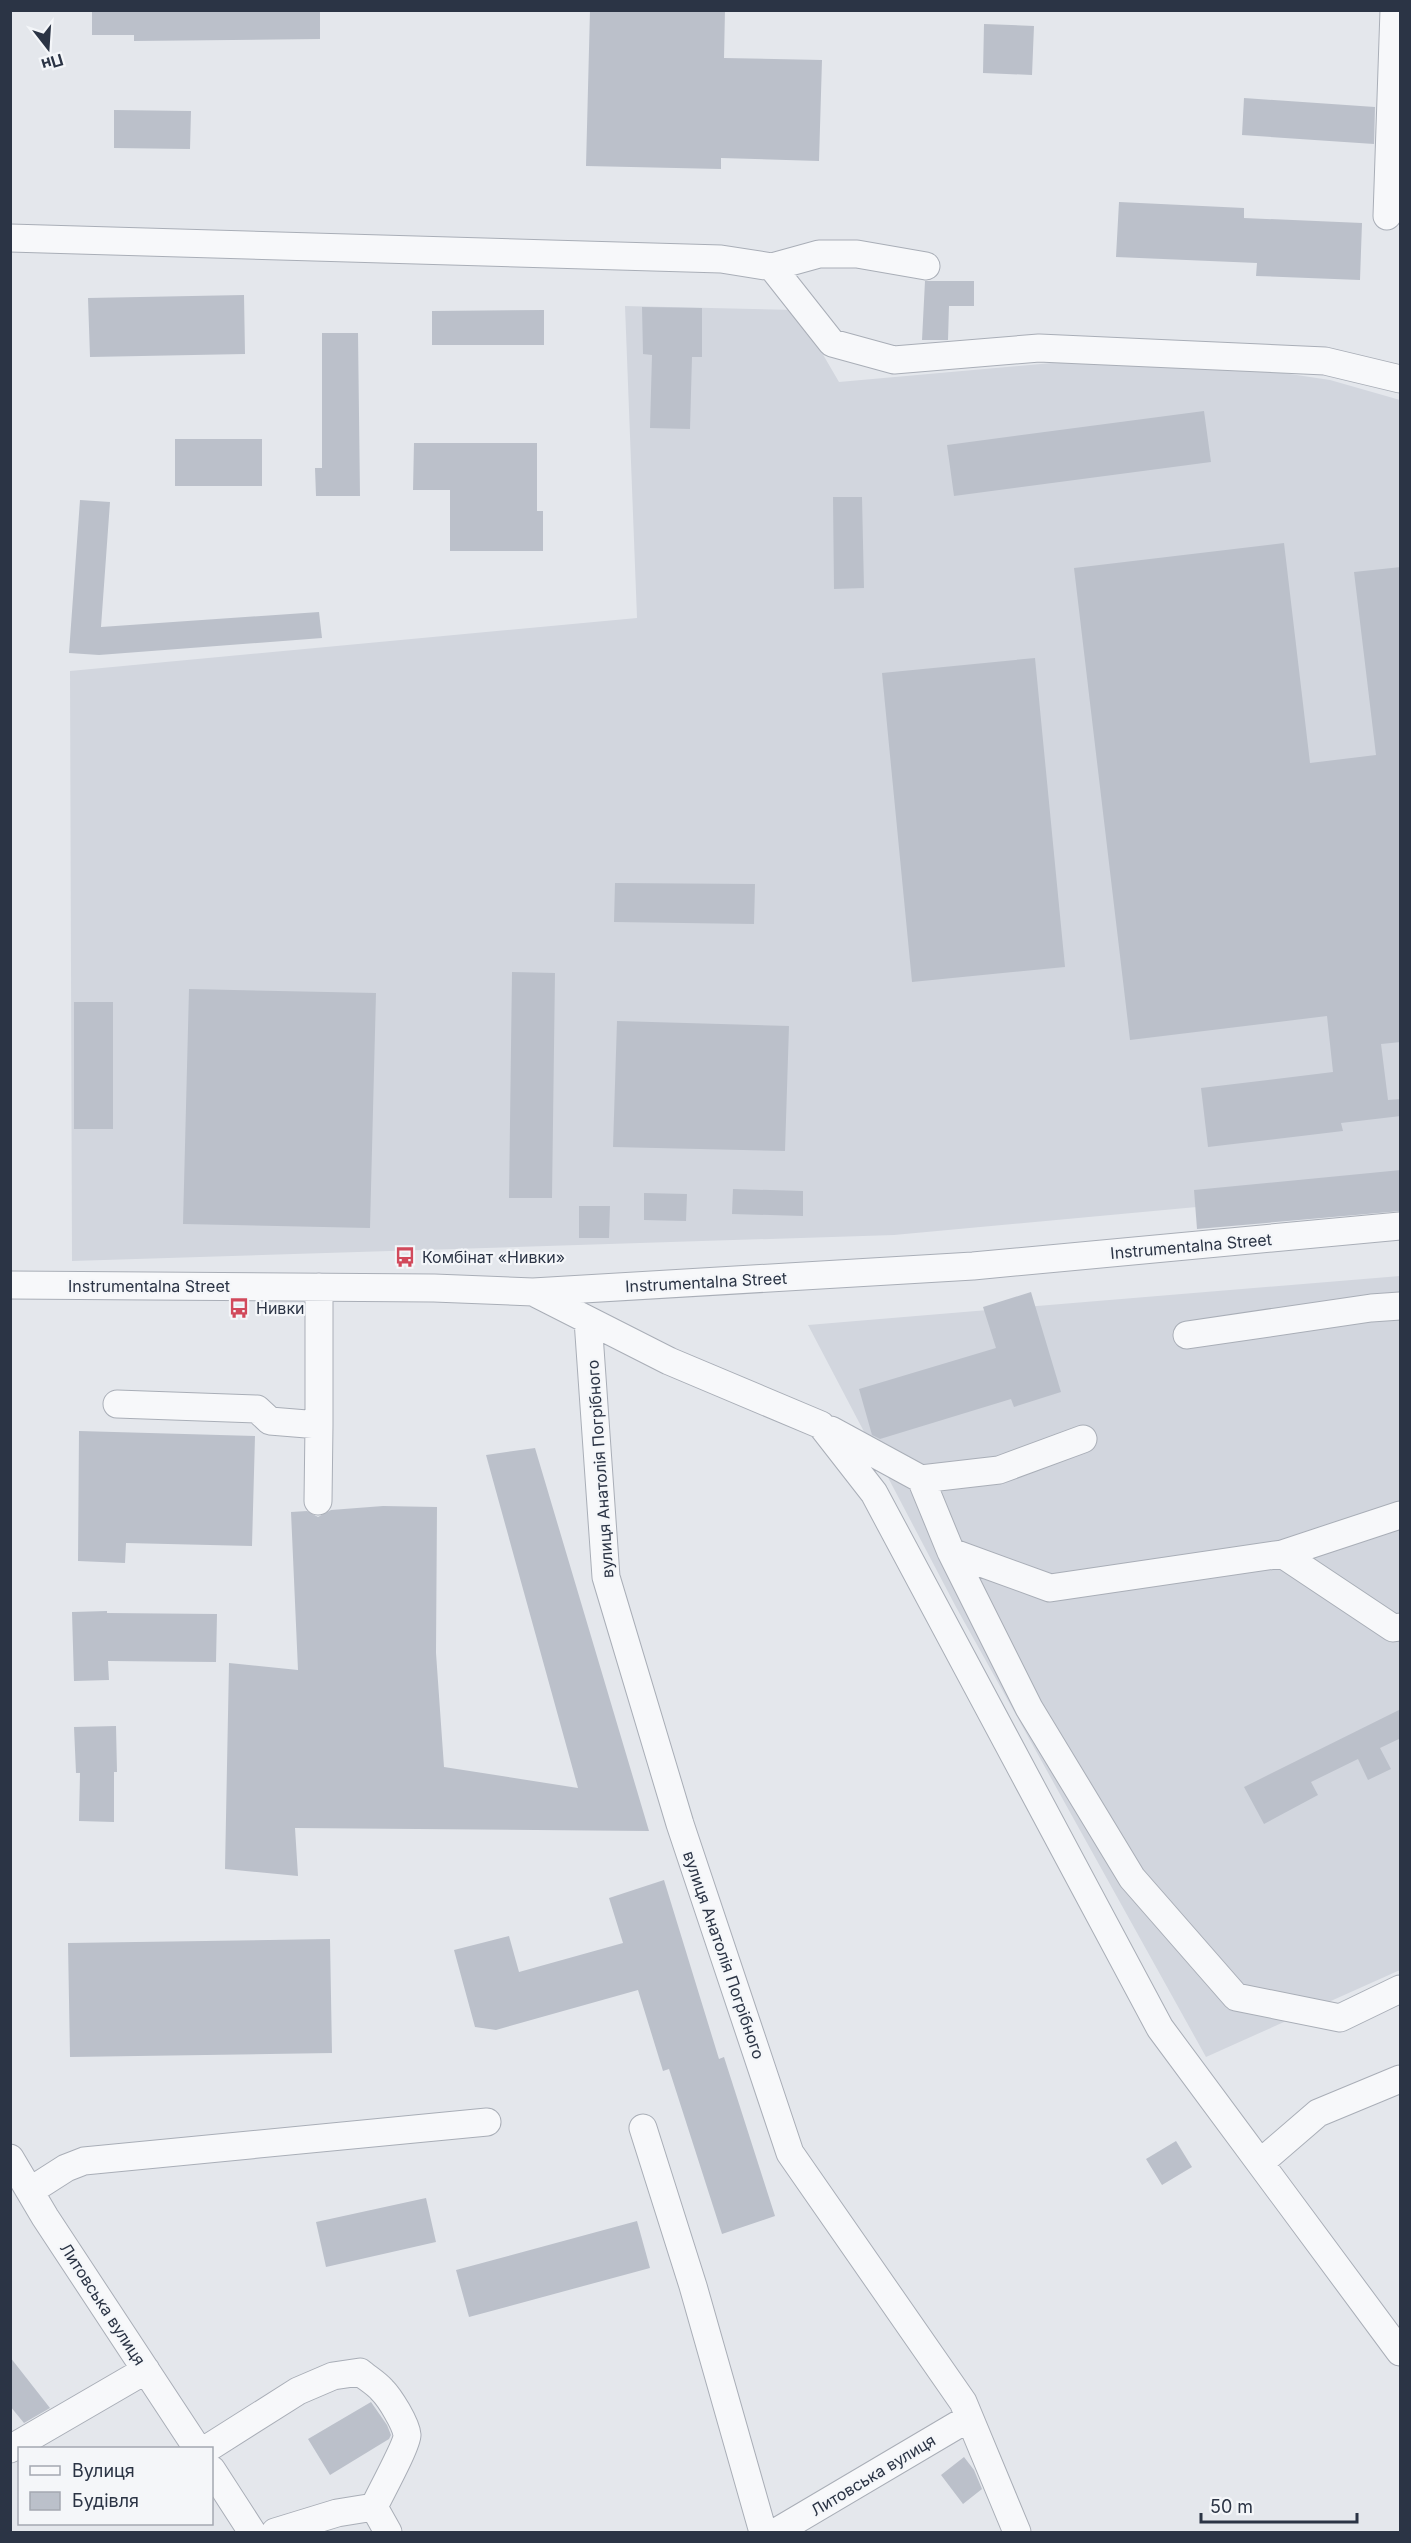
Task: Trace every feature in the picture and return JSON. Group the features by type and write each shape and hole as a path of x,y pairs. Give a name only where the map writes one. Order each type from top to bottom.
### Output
{"street":[{"path":"1387,216 1394,10"},
{"path":"10,238 721,259 772,267 819,254 857,254 926,266"},
{"path":"772,267 832,343 894,360 1039,348 1325,361 1401,379"},
{"name":"Instrumentalna Street","path":"10,1285 434,1288 533,1292 973,1266 1401,1226"},
{"path":"318,1501 319,1287"},
{"path":"533,1292 669,1361 821,1425 921,1479 999,1470 1083,1439"},
{"path":"1187,1335 1371,1308 1401,1306"},
{"name":"вулиця Анатолія Погрібного","path":"588,1320 606,1577 680,1824 790,2153 963,2402 1017,2532"},
{"path":"117,1404 257,1409 270,1421 319,1425"},
{"path":"821,1425 874,1493 1160,2028 1401,2352"},
{"path":"921,1479 951,1552 1029,1708 1132,1878 1236,1997 1340,2018 1401,1989"},
{"path":"951,1552 1050,1588 1282,1554 1401,1515"},
{"path":"1282,1554 1393,1628 1401,1628"},
{"path":"1260,2163 1318,2113 1401,2079"},
{"path":"30,2192 66,2168 84,2161 487,2122"},
{"path":"643,2128 693,2286 763,2532"},
{"name":"Литовська вулиця","path":"10,2158 196,2447"},
{"path":"10,2449 146,2370"},
{"path":"210,2447 298,2391 333,2376 360,2372 383,2390 399,2415 407,2434 403,2449 374,2507"},
{"name":"Литовська вулиця","path":"776,2532 969,2418"},
{"path":"213,2472 252,2532"},
{"path":"275,2532 337,2513 374,2507"},
{"path":"374,2507 388,2532"}],"shaded area":[{"path":"625,306 797,310 839,382 1096,359 1251,368 1330,380 1400,400 1400,1188 894,1235 72,1261 70,671 637,618"},
{"path":"1400,1276 1400,1970 1206,2057 956,1607 808,1325"}],"building":[{"path":"92,10 320,10 320,39 134,41 134,35 92,35"},
{"path":"590,10 725,10 724,58 822,60 819,161 721,158 721,169 586,166"},
{"path":"984,24 1034,26 1032,75 983,73"},
{"path":"1244,98 1375,107 1374,144 1242,135"},
{"path":"114,110 191,111 190,149 114,148"},
{"path":"1119,202 1244,208 1244,218 1362,223 1360,280 1256,276 1257,263 1116,257"},
{"path":"925,281 974,281 974,306 949,306 948,340 922,340"},
{"path":"244,295 245,354 90,357 88,298"},
{"path":"642,307 702,308 702,357 692,357 690,429 650,428 652,355 643,354"},
{"path":"544,310 544,345 432,345 432,311"},
{"path":"322,333 358,333 360,496 316,496 315,468 322,468"},
{"path":"1204,411 1211,462 954,496 947,445"},
{"path":"175,439 262,439 262,486 175,486"},
{"path":"414,443 537,443 537,511 543,511 543,551 450,551 450,490 413,490"},
{"path":"833,497 862,497 864,588 834,589"},
{"path":"80,500 110,502 101,627 319,612 322,638 99,655 69,653"},
{"path":"1284,543 1310,763 1376,755 1354,572 1401,567 1401,1042 1381,1044 1388,1100 1401,1099 1401,1116 1341,1123 1343,1131 1208,1147 1201,1088 1333,1072 1327,1016 1130,1040 1074,568"},
{"path":"1035,658 1065,967 912,982 882,673"},
{"path":"615,883 755,884 754,924 614,922"},
{"path":"512,972 555,973 552,1198 509,1198"},
{"path":"189,989 376,993 370,1228 183,1224"},
{"path":"74,1002 113,1002 113,1129 74,1129"},
{"path":"617,1021 789,1026 785,1151 613,1147"},
{"path":"1401,1170 1401,1211 1197,1229 1194,1190"},
{"path":"733,1189 803,1191 803,1216 732,1214"},
{"path":"644,1193 687,1194 686,1221 644,1220"},
{"path":"579,1206 610,1206 609,1238 579,1238"},
{"path":"1031,1292 1061,1392 1014,1407 1011,1399 880,1439 872,1435 859,1389 996,1348 983,1307"},
{"path":"79,1431 255,1436 252,1546 126,1543 125,1563 78,1561"},
{"path":"535,1448 649,1831 295,1828 298,1876 225,1869 229,1663 298,1670 291,1512 307,1511 318,1517 331,1510 383,1506 437,1507 436,1653 444,1767 578,1788 486,1455"},
{"path":"107,1611 107,1613 217,1614 216,1662 108,1661 109,1680 74,1681 72,1612"},
{"path":"1401,1709 1401,1738 1380,1748 1391,1769 1368,1780 1358,1759 1311,1782 1318,1795 1264,1824 1244,1787"},
{"path":"116,1726 117,1772 114,1772 114,1822 79,1821 80,1773 76,1773 74,1727"},
{"path":"664,1880 719,2059 724,2057 775,2216 722,2234 669,2069 663,2071 638,1990 496,2030 475,2027 454,1950 509,1936 519,1972 623,1943 609,1898"},
{"path":"330,1939 332,2053 70,2057 68,1943"},
{"path":"1176,2141 1192,2167 1162,2185 1146,2159"},
{"path":"426,2198 436,2242 326,2267 316,2222"},
{"path":"637,2221 650,2268 469,2317 456,2270"},
{"path":"10,2357 50,2408 24,2423 10,2406"},
{"path":"371,2402 387,2425 391,2435 389,2439 330,2475 308,2439"},
{"path":"964,2457 974,2470 982,2489 963,2504 941,2475"}],"place":[{"name":"Комбінат «Нивки»","path":"405,1257"},
{"name":"Нивки","path":"239,1308"}]}
